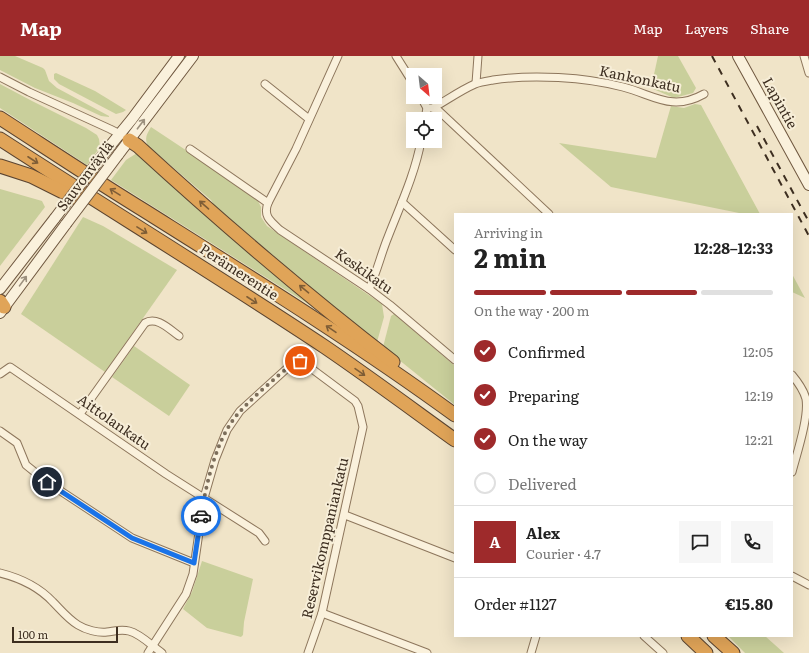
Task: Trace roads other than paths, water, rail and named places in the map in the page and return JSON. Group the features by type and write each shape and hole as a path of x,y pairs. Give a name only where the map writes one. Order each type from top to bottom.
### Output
{"highway":[{"name":"Perämerentie","path":"0,118 299,308 454,414"},
{"path":"125,137 138,146 244,240 364,339 413,377 429,396"},
{"name":"Perämerentie","path":"0,139 111,211 206,269 326,348 454,439"},
{"path":"0,166 30,176 86,203 111,211"},
{"path":"689,637 706,653"},
{"path":"715,637 733,653"}],"main road":[{"name":"Sauvonväylä","path":"1,307 118,155 125,137 179,56"},
{"name":"Sauvonväylä","path":"0,289 56,218 105,152 125,137 193,56"},
{"name":"Lapintie","path":"738,56 809,185"}],"street":[{"path":"190,149 268,202 296,149 338,56"},
{"path":"396,56 406,72"},
{"path":"476,83 478,56"},
{"path":"804,56 809,73"},
{"path":"0,77 125,137"},
{"name":"Kankonkatu","path":"430,108 476,83 537,77 576,80 622,87 670,102 690,101 704,94"},
{"path":"265,84 309,119"},
{"path":"427,104 430,108 444,115 548,213"},
{"path":"428,112 430,108"},
{"path":"369,289 402,202 420,148"},
{"name":"Keskikatu","path":"268,202 266,212 272,223 369,289 454,359"},
{"path":"402,202 454,249"},
{"path":"80,414 145,323 155,320 179,336"},
{"name":"Reservikomppaniankatu","path":"204,498 215,460 232,421 240,411 297,360 304,363 355,401 359,408 363,427 345,515 322,613 308,653"},
{"name":"Aittolankatu","path":"0,374 10,367 166,474 260,533 265,541"},
{"path":"793,377 803,392 806,403 804,422 793,468"},
{"path":"0,431 17,443 26,465 47,482 132,538 194,563"},
{"path":"150,650 186,594 191,580 204,498"},
{"path":"345,515 454,558"},
{"path":"0,573 22,580 39,590 49,597 68,618 78,626 101,632 128,630 137,635 150,650 162,653"},
{"path":"793,577 809,585"},
{"path":"322,613 427,653"},
{"path":"531,653 536,637"},
{"path":"645,637 663,653"}],"railway":[{"path":"712,56 809,236"},
{"path":"757,126 809,222"}]}
